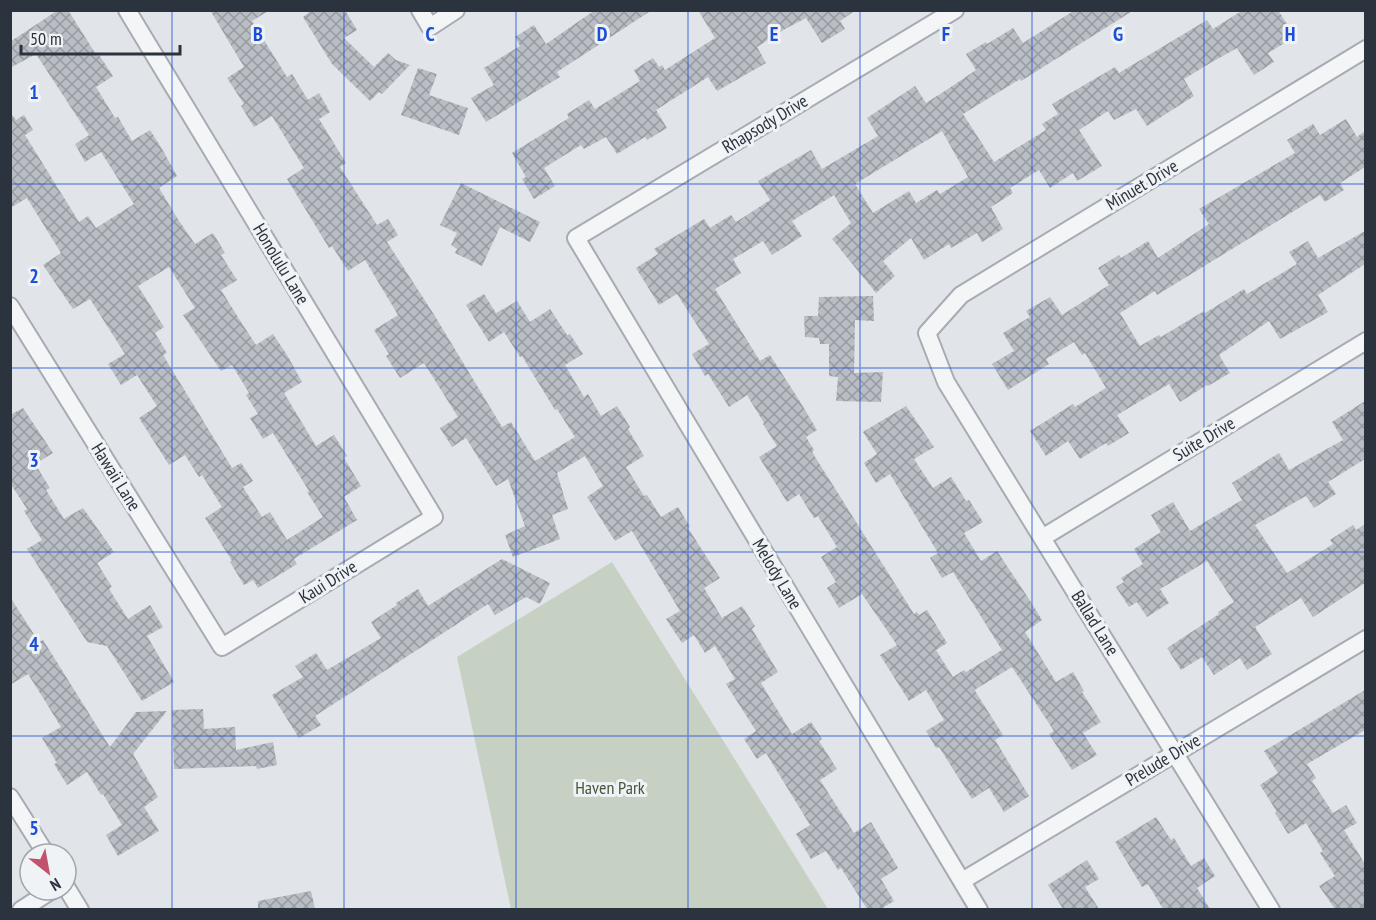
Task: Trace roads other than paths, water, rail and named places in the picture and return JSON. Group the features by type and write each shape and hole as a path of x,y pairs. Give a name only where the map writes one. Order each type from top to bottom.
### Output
{"street":[{"name":"Honolulu Lane","path":"127,10 434,517"},
{"path":"420,10 430,27 456,10"},
{"name":"Rhapsody Drive","path":"576,238 955,10"},
{"name":"Minuet Drive","path":"927,333 961,295 1365,50"},
{"name":"Melody Lane","path":"576,238 979,909"},
{"name":"Hawaii Lane","path":"10,306 222,647"},
{"name":"Ballad Lane","path":"927,333 946,382 1271,909"},
{"name":"Suite Drive","path":"1042,538 1365,341"},
{"name":"Kaui Drive","path":"222,647 434,517"},
{"name":"Prelude Drive","path":"962,881 1365,639"},
{"path":"10,797 38,842"}],"park label":[{"name":"Haven Park","path":"610,788"}]}
